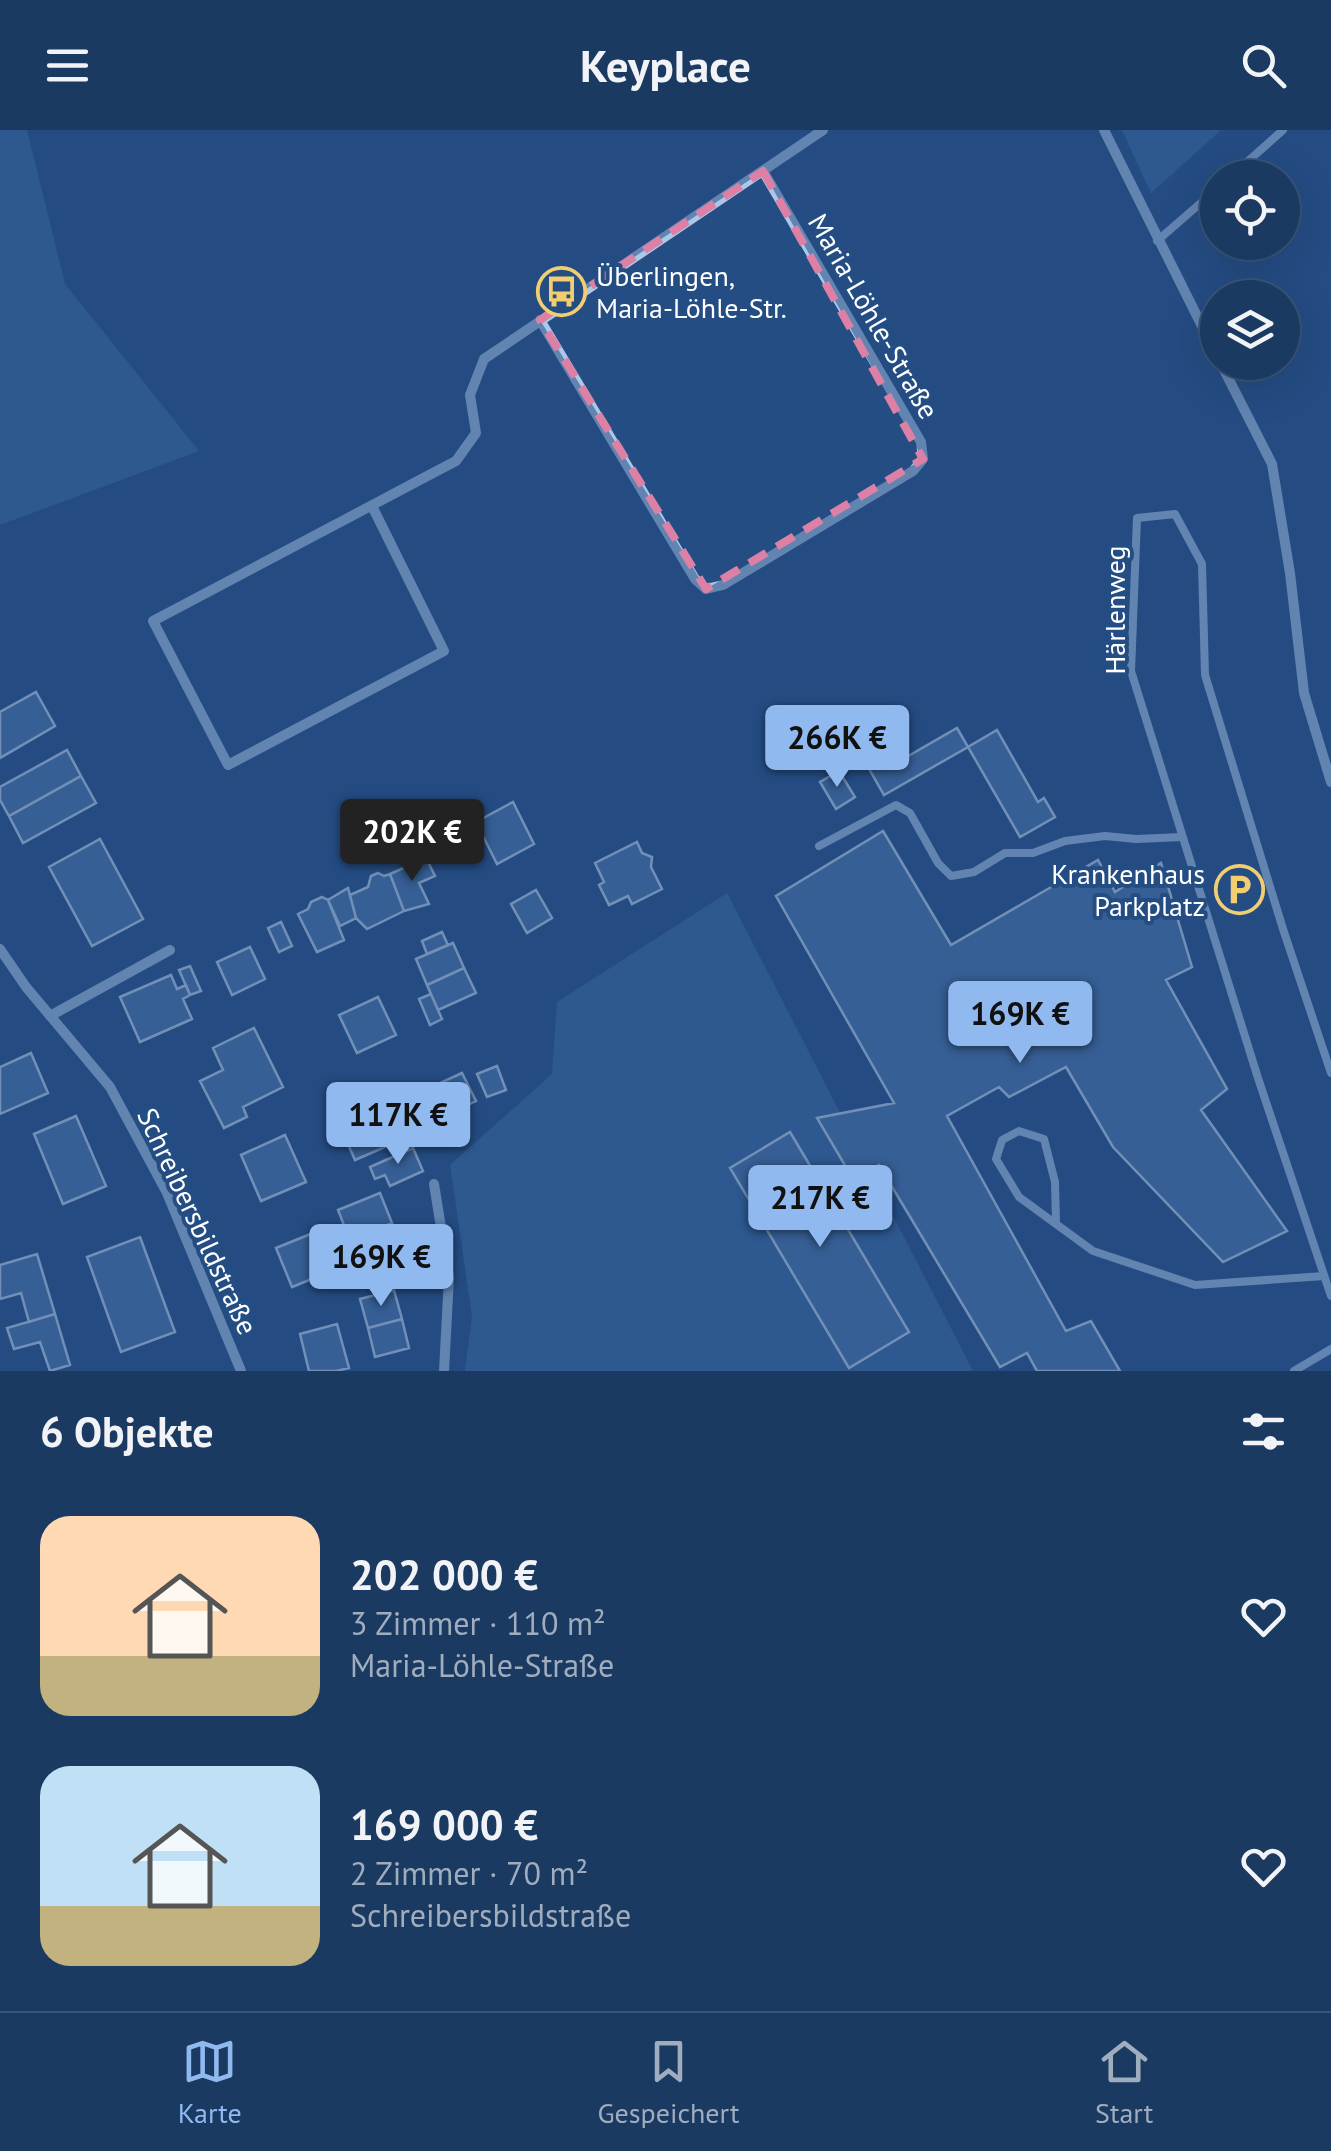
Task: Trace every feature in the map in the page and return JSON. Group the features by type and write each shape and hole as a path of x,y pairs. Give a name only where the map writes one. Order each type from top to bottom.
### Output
{"street":[{"path":"372,506 444,651 228,765 153,622 456,461 476,433 470,395 484,360 823,130"},
{"path":"1104,130 1200,324"},
{"name":"Maria-Löhle-Straße","path":"540,320 695,579 706,589 723,584 913,471 923,459 921,442 763,171"},
{"path":"1229,380 1272,464 1304,693 1331,782"},
{"name":"Schreibersbildstraße","path":"0,949 110,1087 157,1174 241,1371"},
{"path":"50,1016 170,950"},
{"path":"434,1184 449,1277 444,1371"}],"lane":[{"path":"1249,160 1282,130"},
{"path":"1157,241 1200,204"},
{"name":"Härlenweg","path":"1331,1073 1205,675 1202,564 1176,514 1137,518 1130,672 1331,1296"},
{"path":"819,846 896,805 910,813 938,863 951,876 974,872 1004,853 1033,854 1065,841 1104,836 1182,837"},
{"path":"1056,1224 1055,1182 1044,1139 1020,1131 1002,1140 996,1158 1019,1197 1056,1224 1093,1250 1195,1285 1324,1276"},
{"path":"1299,1369 1331,1349"}],"highlighted area":[{"path":"763,171 923,459 706,589 540,320"}],"shaded area":[{"path":"0,130 27,130 65,284 199,451 0,525"},
{"path":"1122,130 1221,130 1151,193"},
{"path":"727,893 973,1371 465,1371 472,1316 450,1165 552,1074 557,1002"}],"building":[{"path":"36,692 55,726 0,758 0,712"},
{"path":"957,728 968,747 884,795 868,767 898,750 903,759"},
{"path":"997,730 1038,802 1044,798 1055,817 1020,837 968,747"},
{"path":"67,750 81,776 9,816 0,800 0,787"},
{"path":"839,771 855,797 836,809 820,782"},
{"path":"81,776 96,803 23,843 9,816"},
{"path":"513,802 534,844 497,864 476,822"},
{"path":"883,831 951,945 1098,860 1115,892 1161,863 1192,967 1166,980 1227,1089 1201,1110 1287,1231 1223,1262 1113,1147 1066,1067 1009,1097 999,1087 947,1116 1066,1331 1091,1321 1120,1371 1037,1371 1027,1353 1000,1367 879,1165 853,1179 817,1118 894,1103 776,896"},
{"path":"100,839 143,919 92,946 49,867"},
{"path":"637,842 642,853 652,857 651,867 662,889 632,904 628,896 609,905 599,885 604,882 595,863"},
{"path":"426,858 435,876 419,883 429,904 404,911 390,874"},
{"path":"390,874 404,911 367,929 356,918 350,895 368,887 371,876"},
{"path":"348,888 356,918 340,926 328,900"},
{"path":"536,890 552,918 527,933 511,904"},
{"path":"322,897 328,900 344,940 317,952 298,914"},
{"path":"281,922 292,946 279,952 268,928"},
{"path":"442,932 448,945 427,954 422,941"},
{"path":"453,943 464,968 427,985 416,959"},
{"path":"250,947 265,979 232,995 217,962"},
{"path":"190,966 201,991 190,995 179,970"},
{"path":"464,968 476,993 438,1010 427,985"},
{"path":"171,975 177,989 186,985 190,995 183,999 192,1019 140,1042 120,997"},
{"path":"431,994 442,1019 430,1025 419,999"},
{"path":"378,997 396,1035 357,1053 339,1015"},
{"path":"254,1028 283,1087 243,1107 247,1117 224,1128 200,1081 223,1070 213,1048"},
{"path":"31,1053 48,1093 0,1114 0,1067"},
{"path":"497,1066 506,1090 487,1097 477,1074"},
{"path":"462,1073 476,1101 443,1117 429,1088"},
{"path":"379,1090 401,1140 355,1160 333,1110"},
{"path":"76,1116 106,1186 63,1204 34,1134"},
{"path":"790,1132 909,1332 849,1368 730,1168"},
{"path":"285,1135 306,1182 261,1201 241,1155"},
{"path":"413,1148 423,1171 390,1186 385,1175 375,1179 370,1167"},
{"path":"380,1193 392,1223 364,1235 367,1242 353,1248 338,1210"},
{"path":"313,1233 329,1272 292,1287 276,1248"},
{"path":"140,1237 175,1332 121,1352 87,1257"},
{"path":"37,1254 55,1314 29,1322 21,1293 0,1299 0,1265"},
{"path":"394,1290 402,1319 368,1328 360,1299"},
{"path":"55,1314 70,1365 50,1371 40,1342 14,1349 7,1328"},
{"path":"402,1319 409,1348 375,1357 368,1328"},
{"path":"337,1324 349,1368 309,1371 300,1334"}],"place":[{"name":"Überlingen, Maria-Löhle-Str.","path":"561,291"},
{"name":"Krankenhaus Parkplatz","path":"1240,889"}]}
